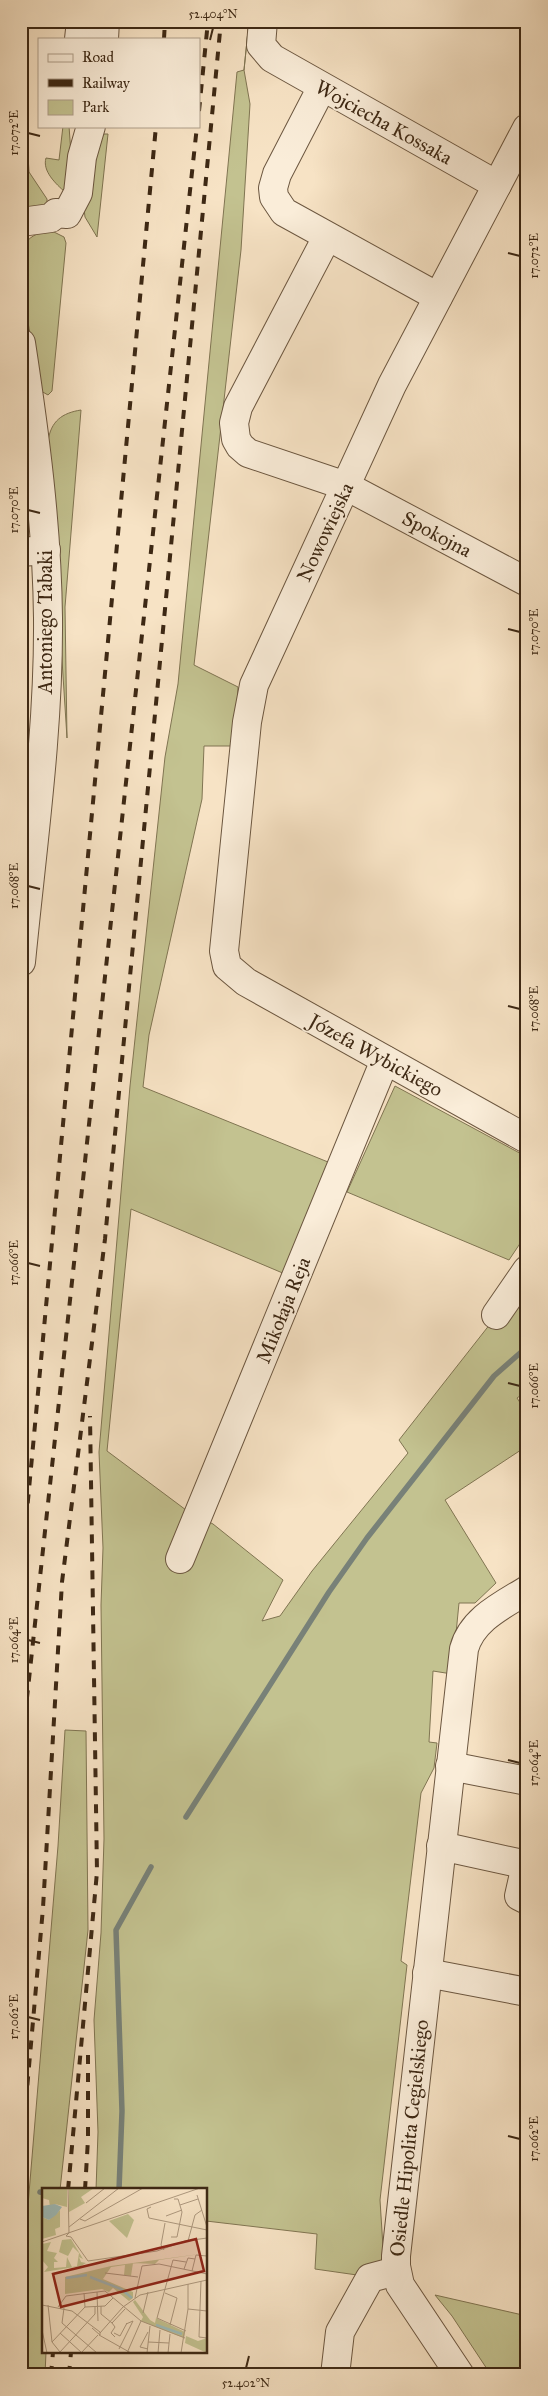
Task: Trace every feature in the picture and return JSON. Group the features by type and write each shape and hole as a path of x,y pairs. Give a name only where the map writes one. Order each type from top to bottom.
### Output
{"street":[{"path":"79,38 81,21"},
{"path":"104,38 105,21"},
{"name":"Wojciecha Kossaka","path":"264,21 261,45 272,58 497,185"},
{"path":"322,87 276,174 273,188 277,205 284,212 327,238 438,297"},
{"path":"77,128 82,157"},
{"path":"21,222 48,218 56,212 67,214 78,193 82,157 90,128"},
{"name":"Nowowiejska","path":"227,966 225,942 250,700 259,672 392,385 527,128"},
{"name":"Spokojna","path":"327,238 240,400 235,415 234,432 240,446 248,453 346,486 527,582"},
{"name":"Antoniego Tabaki","path":"21,343 40,472 34,551 47,656 28,770 34,831 21,962"},
{"name":"Józefa Wybickiego","path":"227,966 246,982 527,1139"},
{"name":"Mikołaja Reja","path":"180,1559 385,1060"},
{"path":"496,1315 527,1270"},
{"name":"Osiedle Hipolita Cegielskiego","path":"460,2375 405,2293 396,2271 401,2211 462,1659 466,1641 474,1628 486,1617 527,1590"},
{"path":"450,1766 527,1781"},
{"path":"441,1846 526,1865 519,1896 527,1900"},
{"path":"427,1973 527,1992"},
{"path":"335,2375 340,2332 370,2278 396,2271"}],"green space":[{"path":"244,70 250,104 241,250 194,665 238,687 235,746 204,746 202,799 149,1035 143,1087 328,1162 285,1274 131,1209 107,1451 186,1510 213,1524 283,1580 262,1621 280,1616 312,1571 408,1453 399,1440 527,1277 527,1391 517,1398 527,1413 527,1446 445,1500 496,1583 475,1603 459,1603 452,1674 433,1671 429,1742 437,1743 434,1768 421,1793 401,1961 407,1965 380,2200 384,2263 357,2275 315,2269 317,2234 208,2221 208,2188 96,2188 98,2132 94,2020 101,1933 104,1839 101,1605 103,1548 99,1452 130,1086 165,757 178,684 237,72"},
{"path":"63,128 69,128 71,154 65,192 51,177 45,163 46,158 59,160"},
{"path":"102,134 108,134 97,237 85,217 84,209"},
{"path":"21,155 28,156 29,172 47,199 47,206 29,208 21,203"},
{"path":"50,230 64,237 66,243 52,391 48,395 41,391 35,361 24,295 21,258 25,244 31,238"},
{"path":"81,410 65,607 67,738 48,441 52,428 59,419 68,413"},
{"path":"395,1086 527,1157 527,1233 509,1260 347,1192"},
{"path":"65,1730 86,1731 88,1930 60,2188 42,2188 42,2354 46,2354 45,2375 21,2375 21,2289 58,1846"},
{"path":"435,2295 527,2316 527,2375 491,2375 452,2316"}],"waterway":[{"path":"186,1817 329,1592 367,1538 494,1376 527,1347"},
{"path":"119,2188 122,2111 116,1930 151,1867"}],"railway":[{"path":"164,38 165,21"},
{"path":"200,101 208,21"},
{"path":"21,2157 43,1908 62,1582 105,1239 221,21"},
{"path":"21,1575 156,128"},
{"path":"21,1753 197,128"},
{"path":"68,2188 97,1872 90,1416"},
{"path":"21,1850 26,1744"},
{"path":"85,2188 88,2139 88,2047"},
{"path":"51,2375 53,2354"},
{"path":"69,2375 71,2354"}]}
